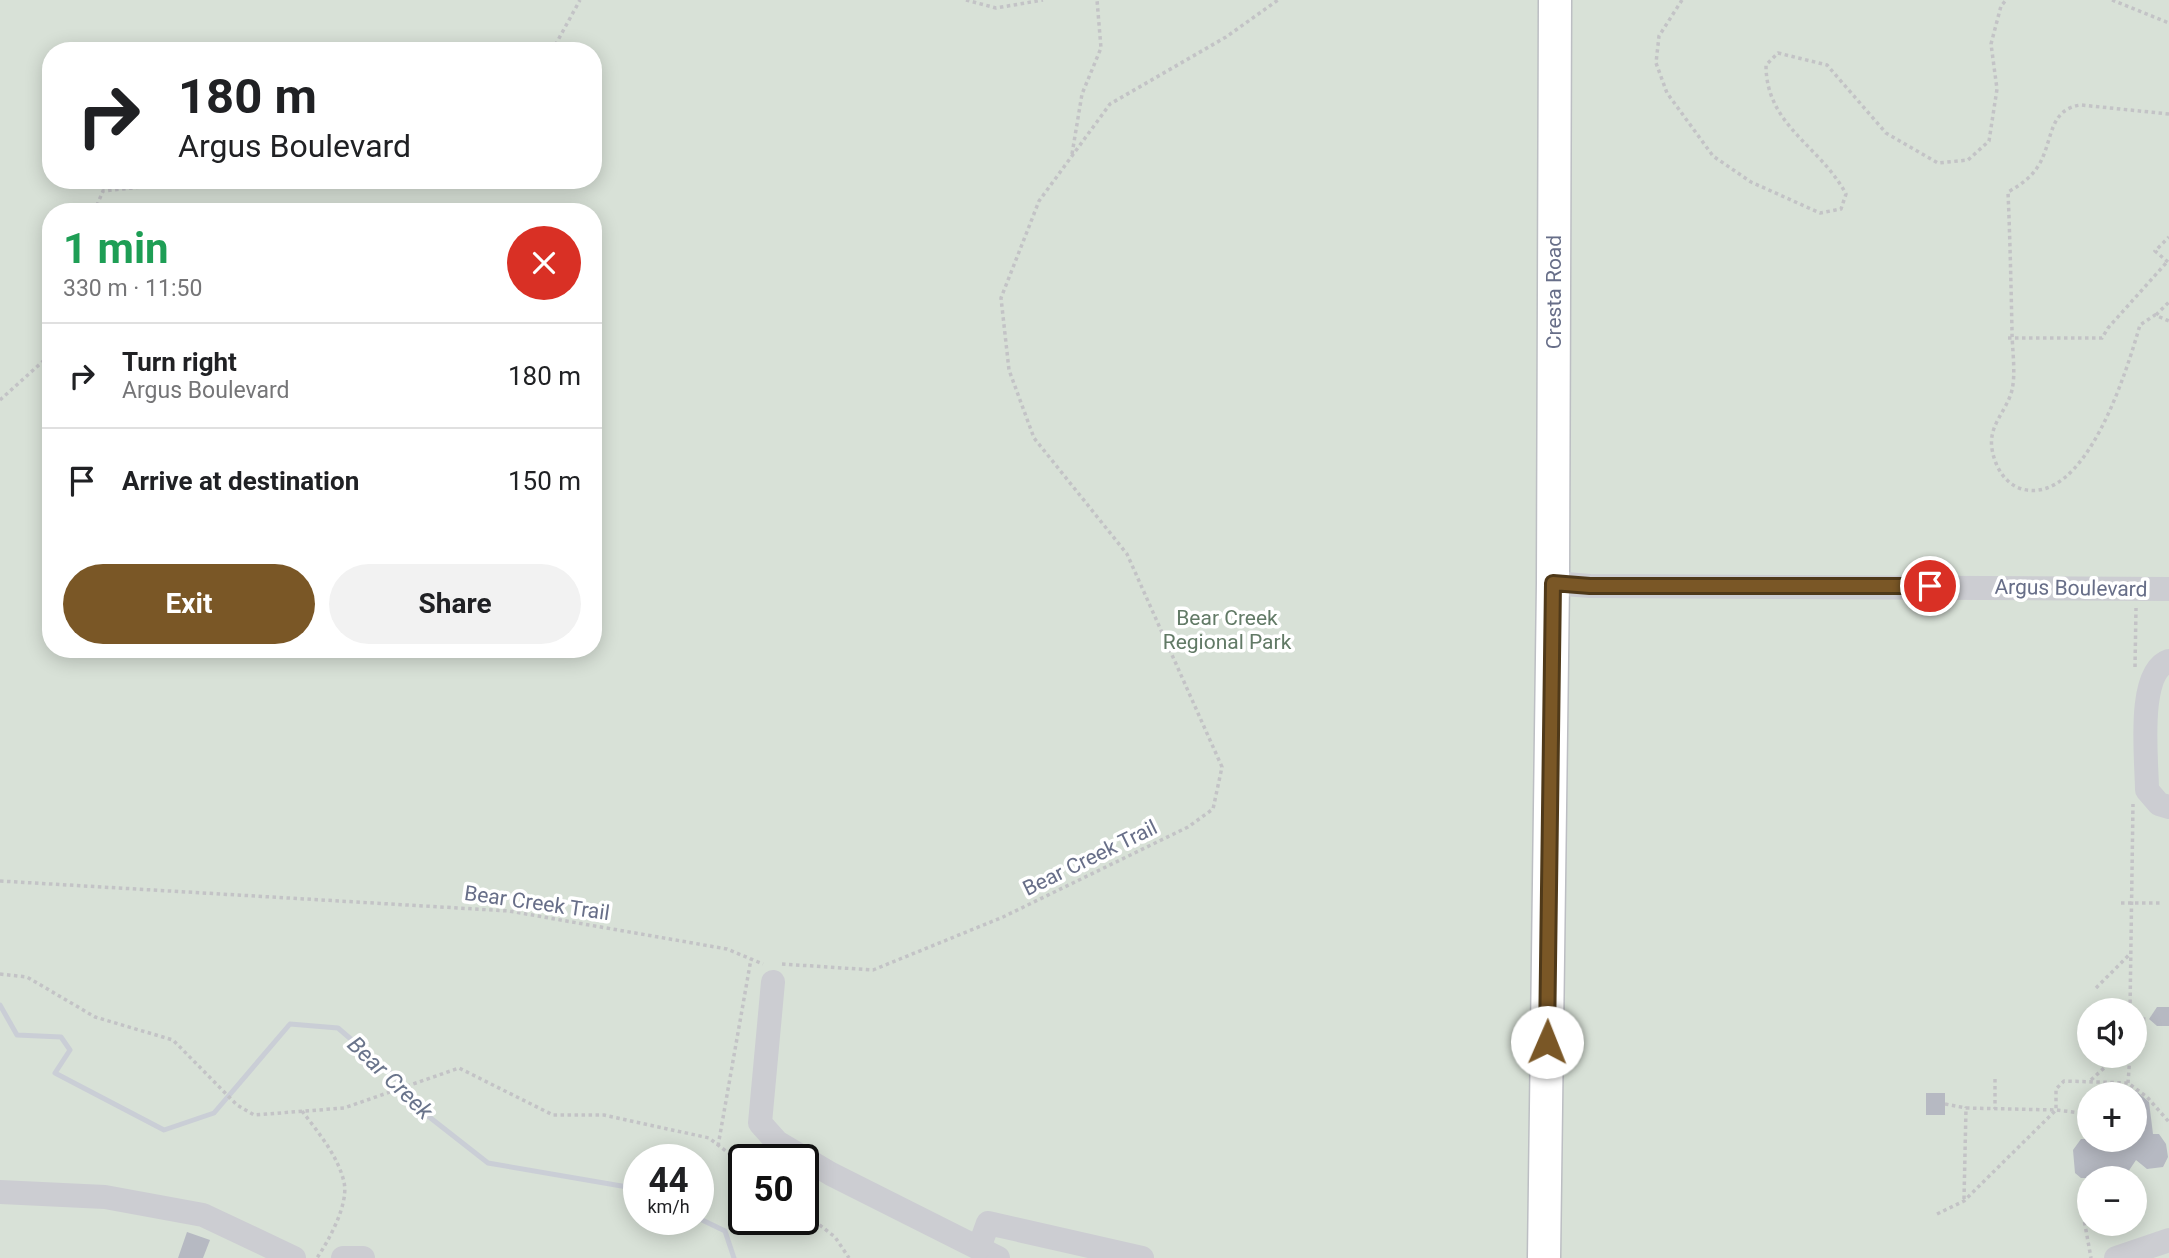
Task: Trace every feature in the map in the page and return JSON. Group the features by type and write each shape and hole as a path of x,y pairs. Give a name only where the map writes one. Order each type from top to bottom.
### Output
{"main road":[{"name":"Cresta Road","path":"1544,1258 1553,583 1555,0"}],"street":[{"name":"Argus Boulevard","path":"1553,583 1590,586 2169,589"},
{"path":"2169,661 2155,672 2146,701 2147,790 2159,804 2169,807"},
{"path":"774,982 760,1123 777,1142 831,1174 988,1253 988,1223 1142,1258"},
{"path":"0,1192 105,1197 203,1215 294,1258"},
{"path":"2116,1258 2169,1240"},
{"path":"343,1258 363,1258"}],"path":[{"path":"557,42 580,0"},
{"path":"966,0 996,8 1043,0"},
{"path":"1071,156 1082,94 1101,48 1097,0"},
{"name":"Bear Creek Trail","path":"0,881 509,911 727,949 762,964 873,970 1003,917 1188,827 1213,809 1222,767 1127,554 1034,438 1009,370 1001,298 1039,201 1110,104 1226,37 1278,0"},
{"path":"1682,0 1659,36 1656,63 1667,93 1713,156 1751,182 1820,213 1841,209 1846,194 1835,173 1782,120 1766,86 1766,65 1778,53 1827,65 1886,133 1938,163 1968,160 1989,141 1997,89 1991,44 2001,6 2006,0"},
{"path":"2112,0 2169,23"},
{"path":"2169,114 2081,104 2068,107 2054,122 2041,162 2028,180 2008,192 2012,389 1995,422 1991,447 1997,467 2012,486 2033,492 2058,484 2081,464 2125,376 2140,325 2169,302"},
{"path":"97,203 103,191 122,189"},
{"path":"2010,339 2102,338 2168,263 2155,251 2169,237"},
{"path":"2155,315 2169,321"},
{"path":"0,400 42,362"},
{"path":"2008,368 2012,374"},
{"path":"2123,608 2147,608"},
{"path":"2121,903 2161,903"},
{"path":"2096,988 2130,954"},
{"path":"718,1146 751,960"},
{"path":"0,974 27,977 95,1017 173,1040 237,1105 254,1115 344,1108 459,1068 554,1115 604,1115 709,1138 728,1154"},
{"path":"2090,1081 2103,1068"},
{"path":"1995,1079 1995,1109"},
{"path":"1937,1214 1964,1201 2056,1110 2056,1089 2064,1081 2109,1082"},
{"path":"2147,1097 2169,1122"},
{"path":"1945,1104 1966,1108 2077,1112"},
{"path":"1964,1201 1966,1108"},
{"path":"302,1111 325,1141 345,1183 331,1237 317,1258"},
{"path":"819,1224 835,1237 849,1258"},
{"path":"2087,1236 2091,1258"}],"green space":[{"name":"Bear Creek Regional Park","path":"0,0 2169,0 2169,1258 0,1258"}],"building":[{"path":"2157,1007 2169,1007 2169,1026 2157,1026 2149,1019"},
{"path":"1926,1093 1945,1093 1945,1115 1926,1115"},
{"path":"2147,1100 2153,1134 2159,1134 2166,1144 2168,1157 2163,1167 2147,1169 2147,1166 2136,1160 2132,1166 2077,1166 2077,1175 2073,1150 2077,1144 2077,1152 2147,1152"},
{"path":"187,1232 210,1240 203,1258 178,1258"}],"waterway":[{"name":"Bear Creek","path":"0,1005 17,1035 61,1037 70,1050 55,1073 164,1130 214,1113 290,1024 338,1028 395,1077 414,1105 488,1163 623,1186"},
{"name":"Bear Creek","path":"714,1226 725,1231 734,1258"}],"route":[{"path":"1547,1042 1553,583 1590,586 1930,586"}]}
